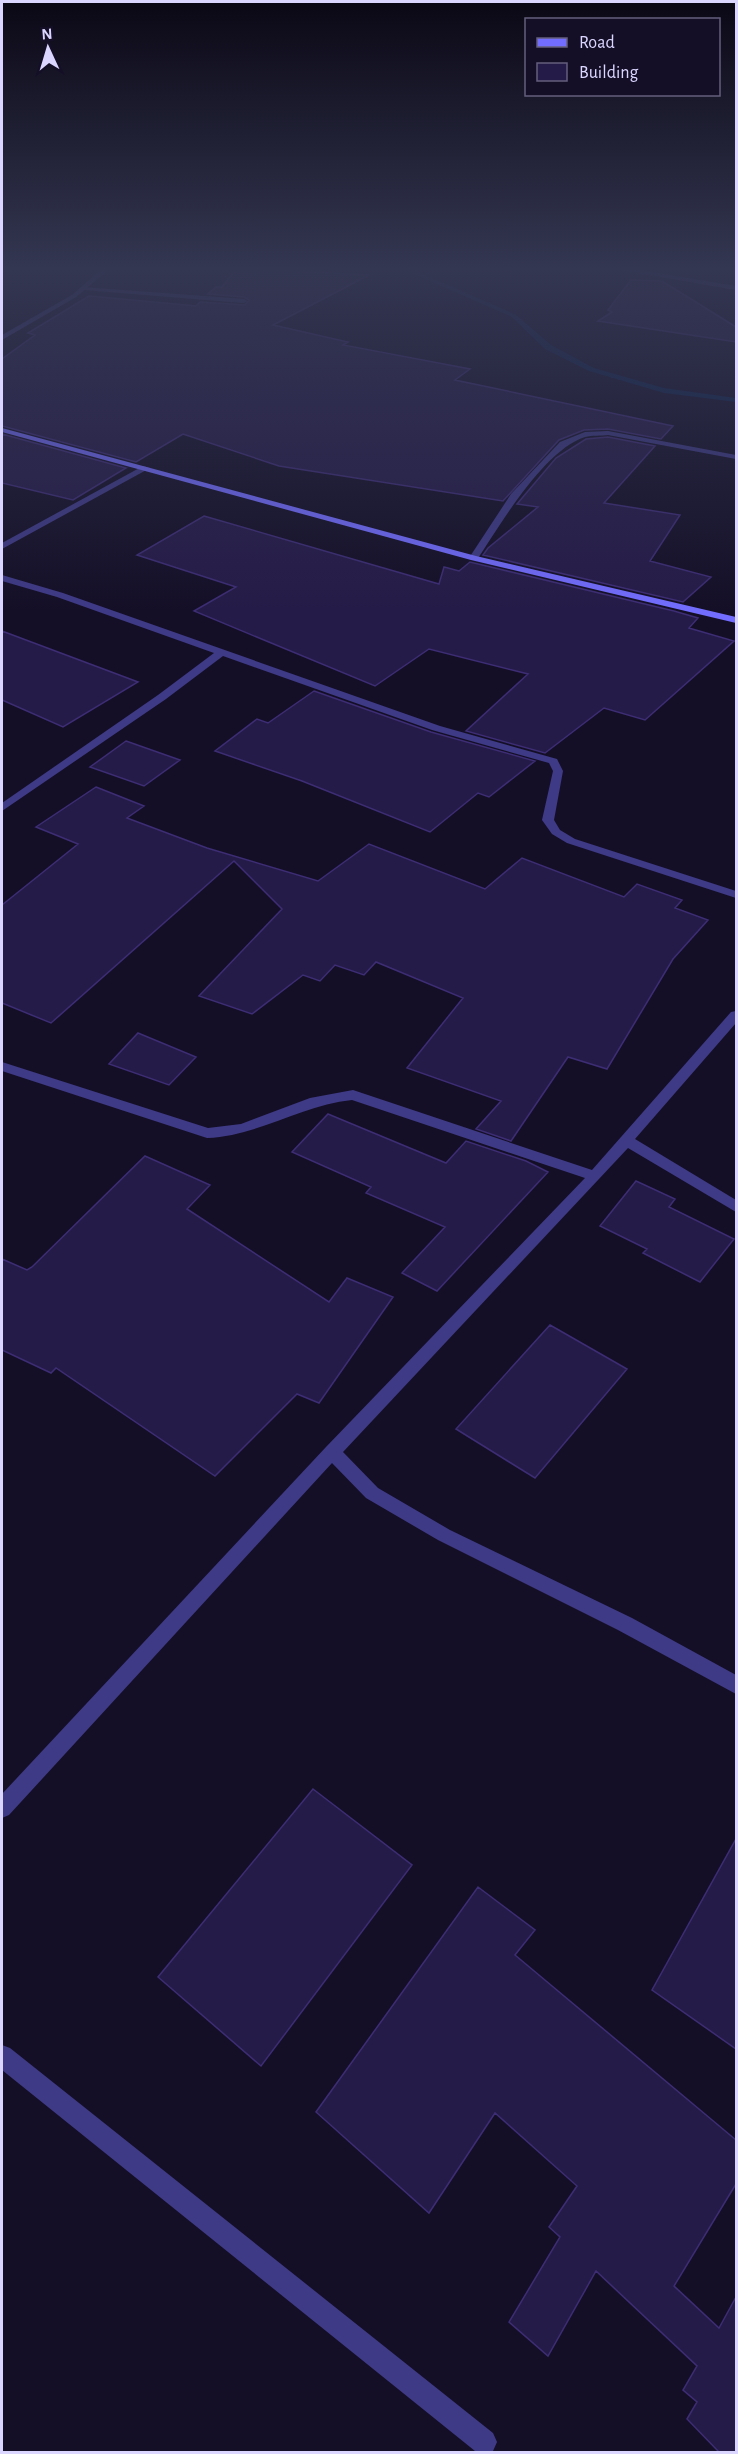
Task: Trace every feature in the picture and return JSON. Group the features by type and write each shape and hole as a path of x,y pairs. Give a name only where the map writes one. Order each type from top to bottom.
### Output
{"street":[{"path":"2,430 474,558 736,620"},
{"path":"474,558 514,496 563,444 585,434 608,433 736,457"},
{"path":"2,546 146,468"},
{"path":"2,578 60,594 436,728 552,761 558,771 548,820 556,832 570,841 736,895"},
{"path":"2,808 162,698 222,652"},
{"path":"2,1808 332,1452 595,1176 736,1016"},
{"path":"2,1066 207,1133 235,1131 330,1095 353,1095 595,1176"},
{"path":"627,1141 736,1207"},
{"path":"332,1452 372,1493 444,1535 625,1624 736,1685"},
{"path":"2,2056 484,2442"}],"building":[{"path":"2,382 462,382 673,426 661,439 608,429 584,430 559,440 503,501 279,466 183,434 136,462 2,426"},
{"path":"2,434 126,468 73,500 2,483"},
{"path":"608,437 655,446 604,503 680,515 650,561 711,577 683,602 483,555 488,548 538,507 517,504 556,458 586,439"},
{"path":"204,516 439,584 444,567 459,571 470,562 698,618 689,628 734,641 645,720 604,708 545,753 466,731 528,674 429,649 375,686 194,611 236,587 137,555"},
{"path":"2,631 138,682 63,727 2,700"},
{"path":"314,691 431,732 535,761 489,797 478,793 430,832 302,781 215,751 257,719 268,723"},
{"path":"126,741 180,760 144,786 90,767"},
{"path":"96,787 144,806 127,818 207,848 318,881 369,844 485,889 522,858 624,897 637,884 682,900 675,908 708,920 673,959 607,1069 568,1057 511,1141 476,1129 501,1101 407,1068 463,998 376,962 364,975 335,965 320,981 303,975 252,1014 199,996 282,909 234,861 51,1023 2,1003 2,905 78,844 36,827"},
{"path":"138,1033 196,1057 169,1085 109,1064"},
{"path":"328,1114 446,1163 466,1141 526,1161 548,1172 437,1291 402,1273 445,1227 366,1193 371,1187 292,1152"},
{"path":"145,1156 210,1185 187,1209 329,1302 347,1278 393,1297 319,1403 297,1394 215,1476 56,1368 51,1373 2,1350 2,1259 27,1270 32,1267"},
{"path":"636,1181 675,1199 669,1207 734,1239 700,1282 643,1253 647,1249 600,1226"},
{"path":"550,1325 627,1369 535,1478 456,1429"},
{"path":"313,1789 412,1865 261,2066 158,1977"},
{"path":"736,1839 736,2049 652,1990"},
{"path":"478,1887 535,1930 515,1955 736,2140 736,2184 674,2286 719,2328 736,2297 736,2452 719,2452 687,2419 697,2402 683,2390 697,2366 596,2271 548,2356 509,2322 560,2237 549,2227 577,2186 495,2113 429,2213 316,2112"}],"waterway":[{"path":"627,382 688,395 736,400"}]}
